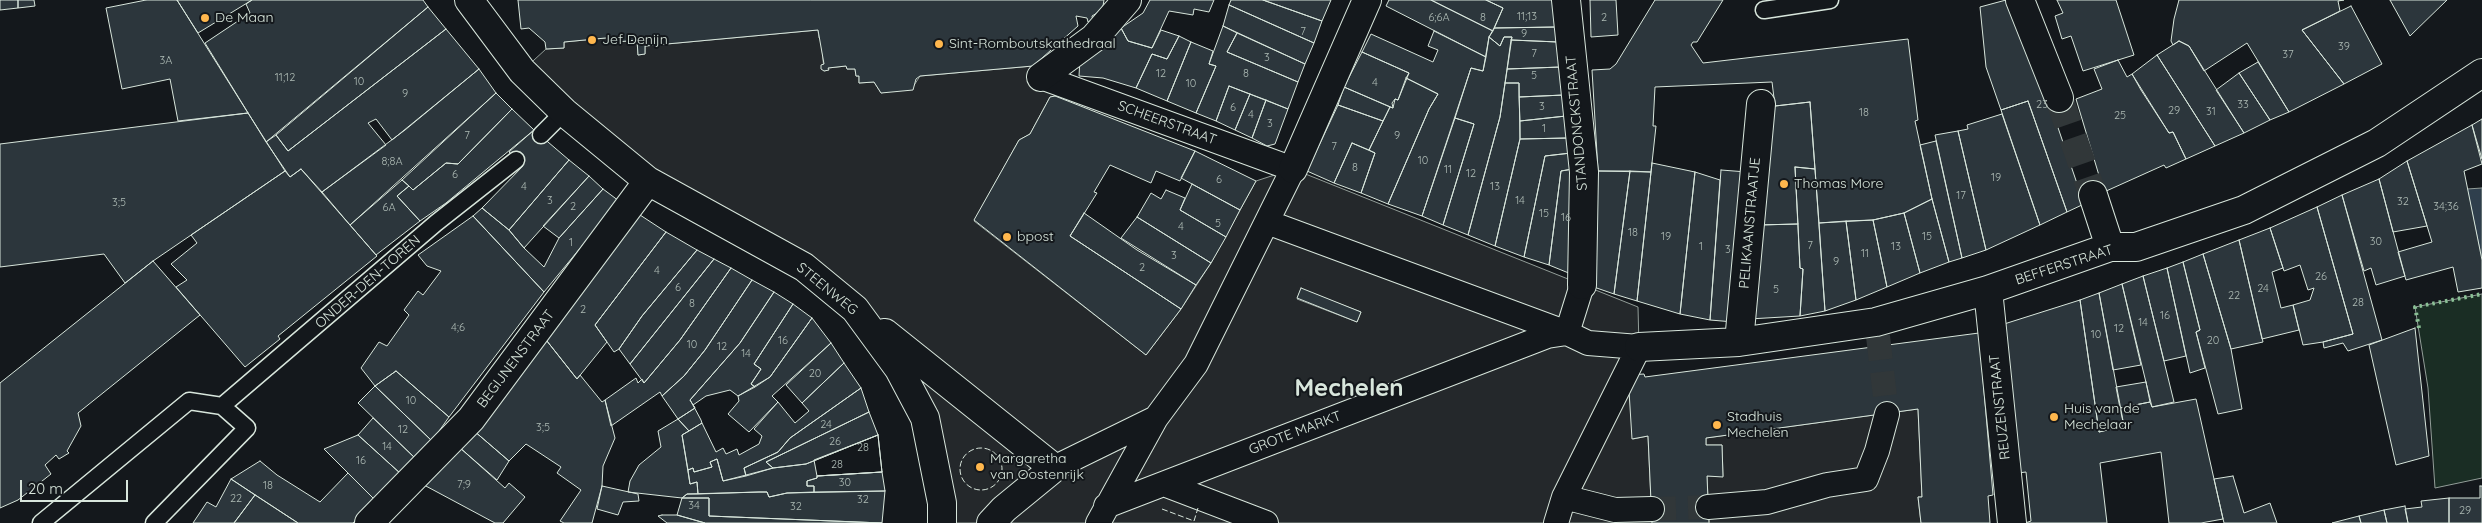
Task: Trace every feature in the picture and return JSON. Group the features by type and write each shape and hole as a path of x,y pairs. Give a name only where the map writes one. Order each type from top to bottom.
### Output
{"street":[{"path":"469,0 522,71 564,112 648,181"},
{"path":"1041,77 1094,38 1127,0"},
{"path":"1293,170 1367,0"},
{"name":"STANDONCKSTRAAT","path":"1566,0 1584,172 1582,285 1566,333"},
{"path":"2020,0 2059,98"},
{"name":"BEFFERSTRAAT","path":"1639,347 1739,342 1877,329 2110,247 2136,248 2244,210 2377,143 2482,73"},
{"name":"SCHEERSTRAAT","path":"1041,77 1293,170"},
{"name":"PELIKAANSTRAATJE","path":"1739,342 1761,104"},
{"name":"GROTE MARKT","path":"1102,515 1156,418 1196,364 1293,170"},
{"name":"STEENWEG","path":"648,181 804,267 855,309 899,369 925,418 942,503 942,523"},
{"name":"BEGIJNENSTRAAT","path":"369,523 471,419 648,181"},
{"path":"2092,195 2110,247"},
{"path":"1267,222 1566,333 1588,344 1639,347 1564,497 1556,523"},
{"name":"REUZENSTRAAT","path":"1988,290 2012,523"},
{"path":"855,309 1054,468 1004,508 991,523"},
{"name":"GROTE MARKT","path":"1102,515 1164,484 1547,336 1566,333"},
{"path":"1708,507 1768,502 1827,484 1866,478 1877,451 1887,414"},
{"name":"GROTE MARKT","path":"1054,468 1156,418"},
{"path":"1164,484 1266,523"},
{"path":"1564,497 1615,510 1652,509"}],"lane":[{"path":"1764,10 1830,0"},
{"path":"541,135 564,112"},
{"name":"ONDER-DEN-TOREN","path":"222,406 436,224 516,160"},
{"path":"40,523 189,401 222,406 247,428 154,523"}],"green space":[{"path":"2482,294 2482,478 2435,488 2428,388 2415,307"}],"shaded area":[{"path":"818,30 819,38 821,37 824,71 828,70 828,68 846,66 847,69 855,69 856,76 859,76 859,83 874,82 881,93 913,87 920,76 1033,66 1055,96 1050,97 1030,134 1019,140 974,221 1146,355 1181,309 1211,263 1256,181 1293,169 1638,307 1639,347 1633,439 1648,436 1652,523 942,523 925,418 855,309 648,181 522,71 546,49 564,48 564,42 616,37 617,42 637,40 638,55 645,54 645,46","holes":["1301,289 1361,312 1357,322 1297,299"]},
{"path":"1918,409 1922,497 1918,497 1921,523 1709,523 1707,476 1723,476 1722,445 1706,445 1706,438"}],"water":[{"path":"2482,188 2482,260 2467,189"}],"building":[{"path":"0,0 18,0 18,8 0,10"},
{"path":"18,0 34,0 35,6 18,8"},
{"path":"146,0 177,0 248,113 178,121 170,79 122,89 106,8"},
{"name":"De Maan","path":"177,0 252,0 198,33"},
{"path":"252,0 423,0 428,7 266,142 205,43 250,13 246,4"},
{"name":"Sint-Romboutskathedraal","path":"518,0 1104,0 1103,6 1107,7 1092,16 1093,21 1088,22 1087,18 1076,16 1078,26 1033,66 920,76 916,79 913,90 881,93 874,82 859,83 859,76 856,76 855,69 847,69 846,66 828,68 829,70 824,71 821,69 821,65 824,64 818,30 645,46 645,54 638,55 637,40 617,42 616,37 564,42 564,48 546,49 545,42 529,28 521,29"},
{"path":"1150,0 1214,0 1209,12 1194,9 1193,15 1169,11 1152,48 1128,41 1121,28 1143,13"},
{"path":"1231,0 1263,0 1322,21 1314,43 1229,5"},
{"path":"1263,0 1331,0 1322,21"},
{"path":"1389,0 1431,0 1493,31 1489,37 1486,57 1386,6"},
{"path":"1431,0 1486,0 1503,8 1493,31"},
{"path":"1486,0 1552,0 1557,27 1494,28 1503,8"},
{"path":"1590,0 1616,0 1618,35 1591,37"},
{"path":"1655,0 1723,0 1697,42 1693,42 1691,45 1703,63 1908,39 1918,120 1915,121 1932,199 1904,213 1873,220 1819,223 1810,102 1775,106 1772,82 1655,87 1653,126 1656,126 1651,172 1598,171 1592,70 1610,69 1616,64"},
{"path":"2010,0 2057,108 2052,110 2084,204 2067,212 2028,101 2001,110 1986,67 1980,7"},
{"path":"2057,0 2116,0 2134,55 2083,71 2071,36 2062,39 2055,16 2063,13"},
{"path":"2179,0 2344,0 2338,1 2340,11 2302,30 2344,84 2289,112 2247,43 2204,71 2189,46 2179,41 2173,45 2171,41"},
{"path":"2390,0 2447,0 2410,36"},
{"path":"1229,5 1314,43 1305,64 1223,26"},
{"path":"2351,6 2382,64 2344,84 2302,30"},
{"path":"428,7 446,29 288,151 276,135"},
{"path":"1223,26 1237,33 1227,52 1298,82 1288,109 1229,86 1216,121 1196,113 1216,66 1209,64"},
{"path":"1557,27 1558,42 1511,40 1512,37 1504,37 1500,46 1489,37 1494,28"},
{"path":"1121,28 1128,41 1152,48 1161,30 1179,36 1167,59 1152,54 1136,88 1103,78 1079,76 1080,58"},
{"path":"446,29 479,69 392,140 376,119 368,123 386,145 322,192 301,169 290,177 266,142 276,135 288,151"},
{"path":"1434,31 1486,57 1483,71 1471,68 1422,216 1388,204 1429,109 1438,94 1406,78 1409,73 1362,52 1371,34 1433,62 1438,50 1428,46"},
{"path":"1237,33 1305,64 1298,82 1227,52"},
{"path":"1179,36 1191,42 1167,101 1136,88 1152,54 1167,59"},
{"path":"1489,37 1500,46 1504,37 1512,37 1500,117 1468,235 1443,225 1474,124 1455,118 1471,68 1483,71"},
{"path":"1511,40 1558,42 1561,67 1507,69"},
{"path":"2179,41 2189,46 2244,133 2215,146 2157,55"},
{"path":"1191,42 1213,51 1209,64 1216,66 1196,113 1167,101"},
{"path":"1362,52 1409,73 1398,100 1395,99 1392,103 1393,108 1344,87"},
{"path":"2157,55 2215,146 2186,159 2173,132 2169,133 2132,74"},
{"path":"2118,60 2127,77 2132,74 2169,133 2173,132 2186,159 2166,168 2164,165 2104,192 2076,99 2102,89 2094,69"},
{"path":"2258,62 2289,112 2270,120 2239,73"},
{"path":"1561,67 1564,95 1519,97 1519,83 1505,83 1507,69"},
{"path":"479,69 496,93 350,225 322,192 405,130"},
{"path":"2239,73 2270,120 2244,133 2216,90"},
{"path":"1406,78 1438,94 1429,109 1388,204 1361,193 1375,153 1369,150 1390,107 1393,108 1395,99 1398,100"},
{"path":"1505,83 1519,83 1520,139 1495,246 1468,235 1500,117"},
{"path":"1229,86 1250,94 1235,130 1216,121"},
{"path":"1344,87 1390,107 1383,121 1338,105"},
{"path":"496,93 512,109 458,164 446,163 413,190 402,180"},
{"path":"1250,94 1266,100 1252,138 1235,130"},
{"path":"1564,95 1566,116 1520,121 1519,97"},
{"path":"1055,96 1195,151 1180,181 1156,171 1151,183 1110,165 1094,192 1097,193 1070,236 1181,309 1146,355 974,220 1019,140 1030,134 1050,97"},
{"path":"1266,100 1288,109 1275,144 1267,146 1252,138"},
{"path":"2028,101 2067,212 2040,225 2001,110"},
{"path":"1810,102 1815,169 1795,167 1798,224 1758,225 1766,126 1775,106"},
{"path":"1338,105 1383,121 1369,150 1352,143 1334,183 1307,171"},
{"path":"512,109 534,130 446,203 420,221 397,196 409,186 413,190 446,163 458,164"},
{"path":"248,113 285,171 153,261 125,283 104,254 0,267 0,144"},
{"path":"2002,114 2040,225 1986,250 1958,131 1968,129 1967,125"},
{"path":"1566,116 1568,138 1520,139 1520,121"},
{"path":"1455,118 1474,124 1443,225 1422,216"},
{"path":"2482,119 2482,159 2472,125"},
{"path":"2472,125 2482,164 2464,171 2482,260 2482,288 2458,292 2453,267 2406,280 2398,252 2432,242 2407,161"},
{"path":"534,130 569,160 509,230 482,208 523,166 509,152"},
{"path":"1958,131 1986,250 1962,258 1935,135"},
{"path":"1568,138 1571,153 1545,156 1524,257 1495,246 1520,139"},
{"path":"1936,141 1962,258 1949,262 1920,145"},
{"path":"1352,143 1375,153 1361,193 1334,183"},
{"path":"1195,151 1256,181 1240,210 1181,178"},
{"path":"1571,153 1573,169 1561,171 1549,265 1524,257 1545,156"},
{"path":"569,160 589,176 524,248 509,230"},
{"path":"2407,161 2427,226 2393,232 2379,179"},
{"path":"1652,163 1695,172 1680,314 1637,301"},
{"path":"1795,167 1815,169 1825,311 1800,316 1803,269 1800,268"},
{"path":"301,169 377,256 278,336 280,339 245,367 176,287 187,280 171,264 197,243 191,235 285,171 290,177"},
{"path":"1573,169 1576,276 1549,265 1561,171"},
{"path":"1721,170 1747,172 1734,322 1710,320"},
{"path":"1598,171 1630,171 1614,294 1588,285"},
{"path":"1630,171 1651,172 1637,301 1614,294"},
{"path":"1695,172 1720,180 1710,320 1680,314"},
{"path":"589,176 603,189 559,238 543,226"},
{"path":"2379,179 2405,276 2376,285 2371,268 2364,271 2342,195"},
{"path":"402,180 409,186 397,196 420,221 376,255 350,225"},
{"path":"1192,184 1240,210 1226,237 1180,210"},
{"path":"603,189 619,201 544,292 473,216 482,208 509,230 544,267 559,238"},
{"path":"1166,190 1185,198 1180,210 1226,237 1211,263 1137,217 1151,193 1161,199"},
{"path":"2342,195 2382,340 2348,351 2343,343 2324,348 2323,342 2353,334 2317,207"},
{"path":"1932,199 1949,262 1920,273 1904,213"},
{"path":"2317,207 2353,334 2303,345 2293,305 2310,300 2314,288 2308,290 2300,265 2284,271 2270,228"},
{"path":"637,213 666,232 595,325 607,342 577,379 543,336"},
{"path":"1084,213 1137,250 1196,285 1181,309 1070,236"},
{"path":"1904,213 1920,273 1887,287 1873,220"},
{"path":"473,216 544,292 449,417 396,371 375,386 361,368 379,342 387,346 409,315 404,310 418,291 423,295 441,271 427,266 418,255"},
{"path":"1137,217 1211,263 1196,285 1121,238"},
{"path":"1873,220 1887,287 1856,300 1846,221"},
{"path":"1846,221 1856,300 1825,311 1819,223"},
{"path":"1798,224 1800,268 1803,269 1800,316 1749,319 1758,225"},
{"path":"2270,228 2283,268 2272,272 2281,308 2293,305 2299,330 2262,339 2239,240"},
{"path":"666,232 697,250 642,316 619,349 614,352 595,325"},
{"path":"2239,240 2263,342 2231,349 2203,254"},
{"path":"697,250 714,259 630,364 619,349 642,316"},
{"path":"2203,254 2231,349 2242,409 2218,414 2196,332 2200,330 2183,262"},
{"path":"714,259 731,268 680,340 644,383 630,364"},
{"path":"153,261 200,315 78,413 81,426 67,451 69,453 59,459 56,455 45,465 51,474 18,500 0,508 0,383"},
{"path":"2183,262 2200,330 2196,332 2205,368 2190,373 2167,268"},
{"path":"731,268 752,280 705,350 684,376 662,396 660,392 611,426 605,400 636,378 638,383 642,379 644,383 680,340"},
{"path":"2167,268 2186,356 2164,361 2143,276"},
{"path":"2143,276 2174,402 2152,407 2122,284"},
{"path":"752,280 774,292 740,343 690,400 695,408 678,419 662,396 684,376 705,350"},
{"path":"2122,284 2141,365 2113,370 2099,293"},
{"path":"1301,288 1361,312 1357,322 1297,298"},
{"path":"774,292 793,304 754,364 761,369 751,384 755,387 738,396 730,390 706,396 693,405 690,400 740,343"},
{"path":"2099,293 2124,426 2099,432 2080,300"},
{"name":"Huis van de Mechelaar","path":"2080,300 2099,432 2124,426 2120,408 2150,402 2152,407 2196,399 2223,519 2201,523 2169,523 2161,452 2100,463 2107,523 2025,523 2031,521 2026,472 2018,473 2001,325"},
{"path":"793,304 812,318 770,377 755,387 751,384 761,369 754,364"},
{"path":"812,318 831,343 772,396 778,402 749,432 728,414 739,401 738,396 770,377"},
{"path":"2415,328 2429,456 2396,465 2369,345"},
{"name":"Stadhuis Mechelen","path":"1979,333 1993,495 1988,496 1990,523 1921,523 1918,497 1922,497 1918,409 1706,438 1706,445 1722,445 1723,477 1707,476 1709,523 1652,523 1648,436 1632,439 1628,375 1644,374 1645,377"},
{"path":"543,336 577,379 580,375 602,402 605,400 615,438 603,466 602,486 592,523 564,523 560,521 581,490 557,473 561,467 526,444 509,461 473,430"},
{"path":"831,343 844,363 802,403 786,385"},
{"path":"844,363 861,388 790,438 778,452 744,468 746,476 723,481 717,459 710,462 712,467 694,472 693,468 688,470 682,435 702,423 716,452 723,448 726,454 737,449 739,455 759,444 762,436 754,429 778,402 795,423 809,411 802,403"},
{"path":"396,371 449,417 432,441 375,386"},
{"path":"2146,382 2150,402 2120,408 2116,387"},
{"path":"375,386 432,441 416,459 358,403"},
{"path":"861,388 869,412 766,462 773,468 746,476 744,468 778,452 790,438"},
{"path":"695,408 702,423 689,431 678,419"},
{"path":"869,412 878,435 806,464 773,468 766,462"},
{"path":"373,418 416,459 401,474 358,435"},
{"path":"678,419 689,431 682,435 690,484 697,482 698,494 687,494 682,498 628,492 630,481 639,465 661,447 658,431"},
{"path":"473,430 509,461 497,480 459,447"},
{"path":"358,435 401,474 375,500 324,449"},
{"path":"878,435 882,472 817,476 814,460"},
{"path":"878,435 882,472 817,476 817,478 807,481 807,486 814,486 814,492 787,493 769,497 767,492 698,494 697,482 690,484 688,470 693,468 694,472 712,467 710,462 717,459 723,481 773,468 806,464"},
{"path":"459,447 505,488 509,483 525,497 503,523 495,523 424,485"},
{"path":"260,461 277,475 320,502 348,473 375,500 353,523 298,523 231,479"},
{"path":"882,472 885,491 814,492 814,486 807,486 807,481 817,478 817,476"},
{"path":"2233,476 2244,513 2270,503 2277,523 2224,523 2214,479"},
{"path":"231,479 255,495 234,523 193,523 207,502 216,507"},
{"path":"602,486 638,494 639,501 623,502 618,515 597,509"},
{"path":"2480,486 2482,486 2482,523 2449,523 2449,498 2480,498"},
{"path":"885,491 882,523 709,516 709,498 682,498 687,494 767,492 769,497 787,493"},
{"path":"255,495 298,523 234,523"},
{"path":"682,498 709,498 709,516 882,523 705,523 677,515"},
{"path":"2449,498 2449,523 2408,523 2405,509 2422,507 2421,501"},
{"path":"2405,506 2408,523 2387,523 2384,510"},
{"path":"2384,510 2387,523 2361,523 2359,516"},
{"path":"677,515 705,523 667,523 658,516"},
{"path":"2359,516 2361,523 2332,523"}],"tunnel":[{"path":"2059,98 2093,195"},
{"path":"1878,336 1887,414"},
{"path":"1652,509 1708,507"}],"hedge":[{"path":"2419,328 2415,307 2482,294"}],"fence":[{"path":"985,448 993,451 999,457 1002,469 999,481 993,487 977,490 969,487 963,481 960,465 963,457 969,451 985,448"},
{"path":"1162,509 1194,521 1198,508"}],"place":[{"name":"De Maan","path":"205,18"},
{"name":"Jef Denijn","path":"592,40"},
{"name":"Sint-Romboutskathedraal","path":"939,44"},
{"name":"Thomas More","path":"1784,184"},
{"name":"bpost","path":"1007,237"},
{"name":"Huis van de Mechelaar","path":"2054,417"},
{"name":"Stadhuis Mechelen","path":"1717,425"},
{"name":"Margaretha van Oostenrijk","path":"980,467"}],"district":[{"name":"Mechelen","path":"1349,389"}]}
